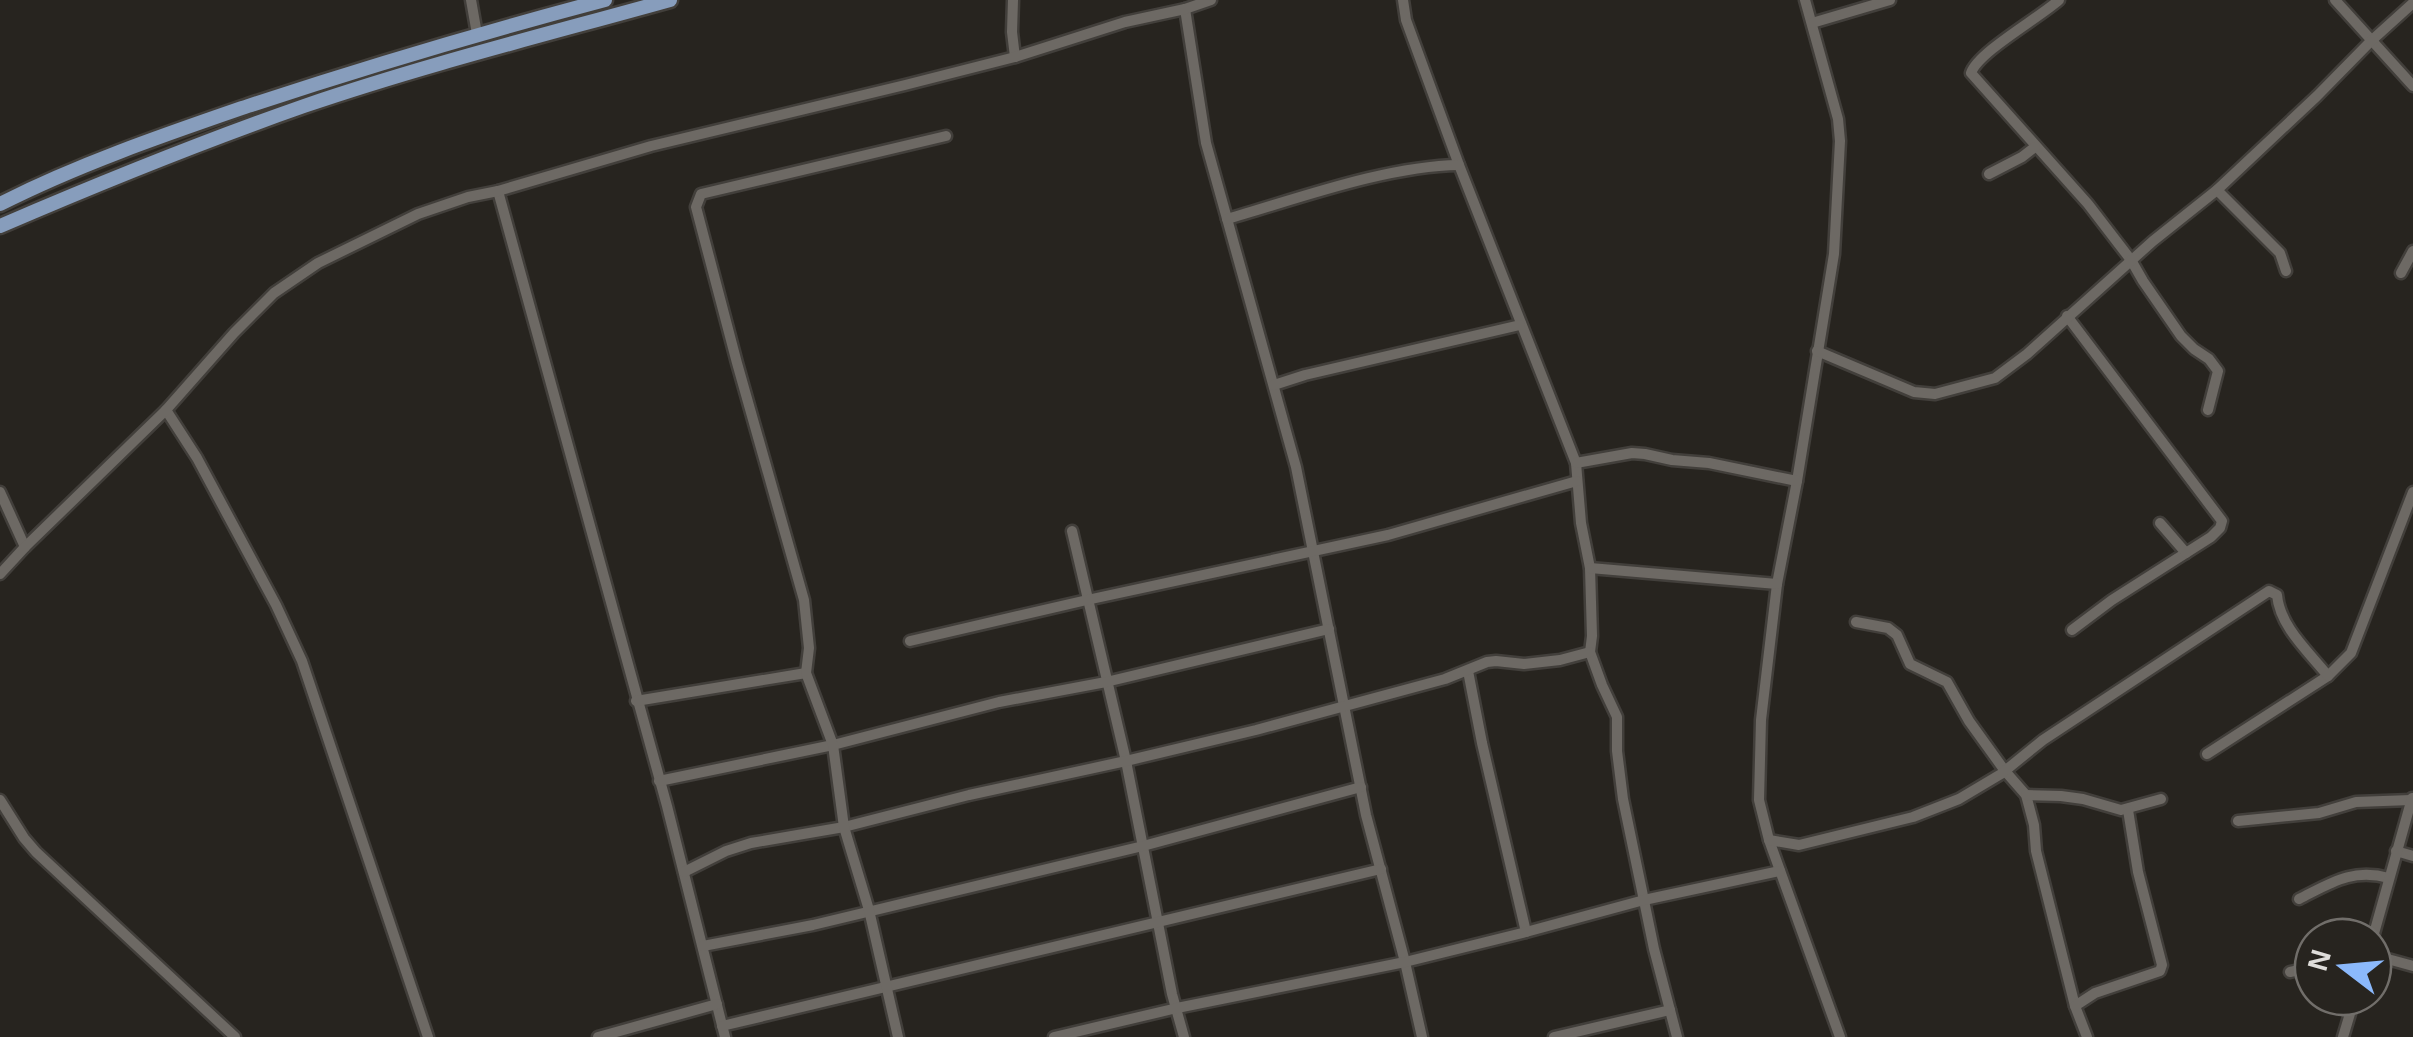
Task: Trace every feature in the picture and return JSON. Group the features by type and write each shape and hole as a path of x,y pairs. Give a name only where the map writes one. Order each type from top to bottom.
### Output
{"main road":[{"path":"0,204 162,135 356,70 605,0"},
{"path":"0,226 171,154 307,106 670,0"}],"street":[{"path":"471,0 477,34"},
{"path":"1013,0 1015,56"},
{"path":"0,574 166,410 254,311 296,277 331,256 433,207 651,146 814,109 1015,56 1211,0"},
{"path":"1403,0 1406,20 1459,165 1576,463 1590,568 1590,652 1617,717 1620,778 1677,1037"},
{"path":"1805,0 1835,102 1840,141 1834,254 1777,584 1761,720 1759,800 1769,840 1840,1037"},
{"path":"1812,23 1890,0"},
{"path":"2059,0 1977,60 1971,73 2088,204 2132,260 2182,336 2218,370 2208,410"},
{"path":"2335,0 2413,86"},
{"path":"1818,351 1914,392 1935,394 1995,378 2028,354 2067,316 2217,190 2413,3"},
{"path":"1185,8 1206,143 1296,467 1361,786 1422,1037"},
{"path":"898,1037 869,910 844,827 833,745 806,674 809,648 804,600 696,207 701,194 946,136"},
{"path":"1989,174 2035,147"},
{"path":"1227,219 1344,186 1431,166 1459,165"},
{"path":"2217,190 2280,254 2286,271"},
{"path":"498,191 615,614 724,1032 887,988 1381,870"},
{"path":"2401,273 2413,250"},
{"path":"2067,316 2222,522 2211,537 2072,630"},
{"path":"1274,385 1520,325"},
{"path":"166,410 198,458 276,604 302,662 428,1037"},
{"path":"1576,463 1645,454 1797,481"},
{"path":"910,641 1438,522 1577,481"},
{"path":"0,492 25,547"},
{"path":"2207,754 2328,676 2351,653 2413,492"},
{"path":"2160,523 2186,553"},
{"path":"1072,531 1126,761 1184,1037"},
{"path":"1590,568 1777,584"},
{"path":"1769,840 1799,846 1912,817 1959,799 2270,591 2277,595 2288,626 2328,676"},
{"path":"1856,622 1888,628 1897,636 1910,664 1946,682 1969,721 2026,795 2074,1006 2087,1037"},
{"path":"659,781 833,745 982,706 1106,682 1330,628"},
{"path":"684,872 726,851 751,844 844,827 1346,707 1496,661 1524,664 1590,652"},
{"path":"1468,671 1526,932"},
{"path":"636,701 806,674"},
{"path":"703,946 813,925 1143,846 1361,786"},
{"path":"2026,795 2084,799 2121,810 2161,799"},
{"path":"2238,821 2320,813 2356,802 2412,798 2378,917"},
{"path":"0,800 36,852 235,1037"},
{"path":"2074,1006 2096,993 2160,971 2162,965 2138,872 2128,810"},
{"path":"2396,852 2413,856"},
{"path":"1054,1037 1405,962 1644,900 1780,871"},
{"path":"2299,899 2348,876 2366,873 2389,878"},
{"path":"598,1037 716,1004"},
{"path":"1554,1037 1670,1010"}]}
